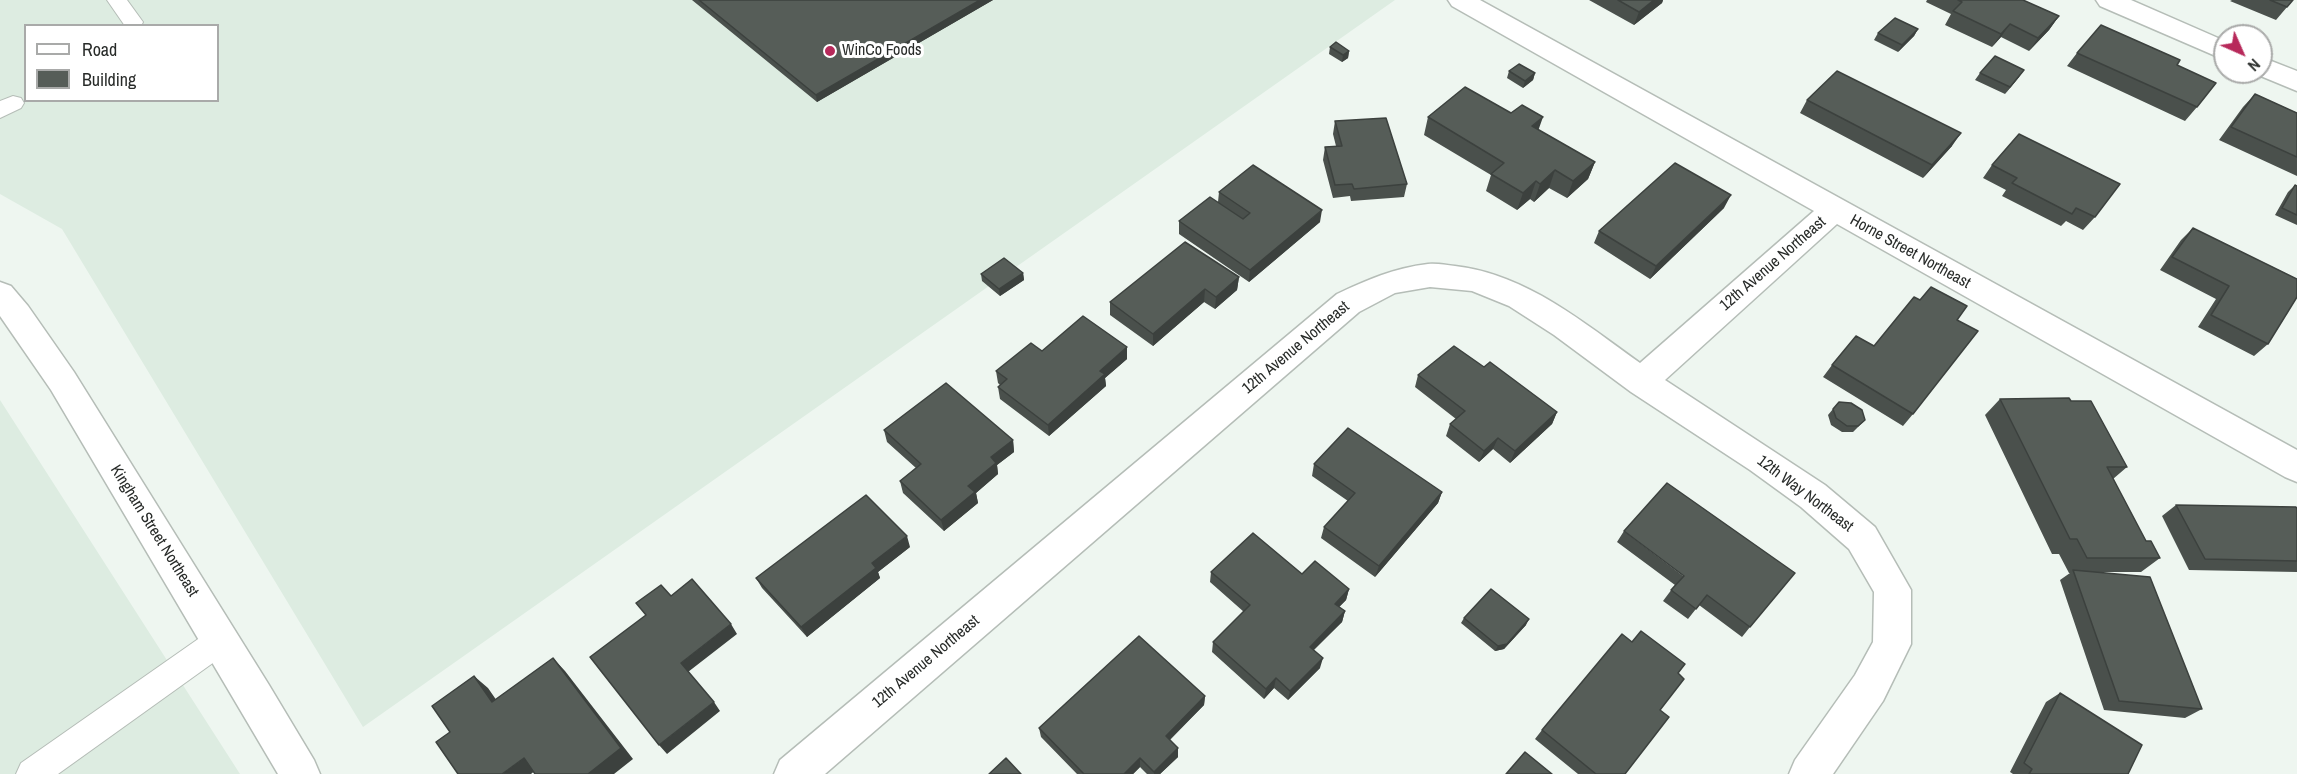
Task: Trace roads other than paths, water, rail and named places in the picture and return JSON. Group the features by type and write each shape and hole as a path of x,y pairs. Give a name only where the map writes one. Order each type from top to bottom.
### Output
{"street":[{"name":"Horne Street Northeast","path":"1461,0 2297,467"},
{"path":"2109,0 2213,46"},
{"path":"2273,71 2297,82"},
{"name":"12th Avenue Northeast","path":"794,774 1348,303 1388,283 1430,274 1475,280 1520,298 1565,326 1643,383 1658,365 1834,210"},
{"name":"Kingham Street Northeast","path":"3,304 20,316 221,640 300,774"},
{"name":"12th Way Northeast","path":"1643,383 1813,496 1862,538 1893,590 1892,644 1869,687 1809,774"}],"lane":[{"path":"117,0 133,22"},
{"path":"32,774 221,640"}],"place":[{"name":"WinCo Foods","path":"830,51"}]}
